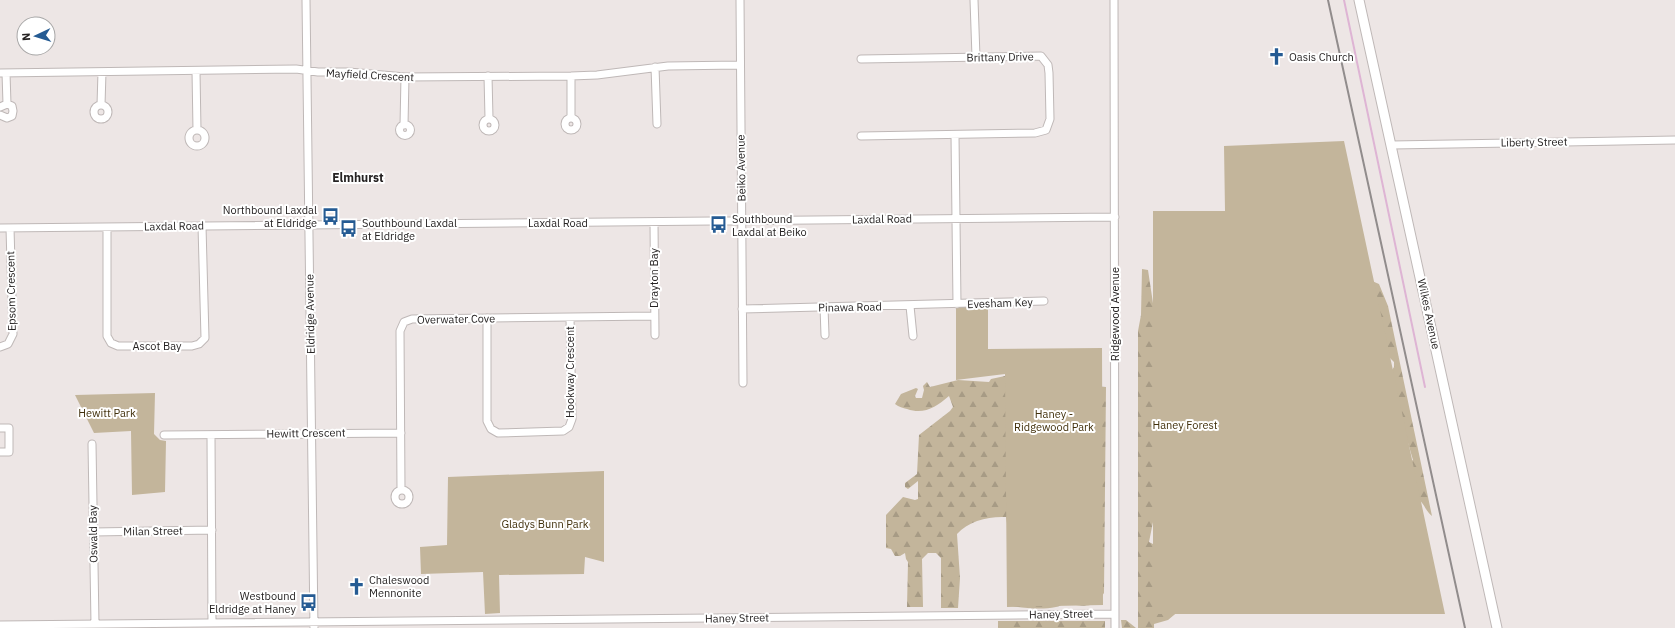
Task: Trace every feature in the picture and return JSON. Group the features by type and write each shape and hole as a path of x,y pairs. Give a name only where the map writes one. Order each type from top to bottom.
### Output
{"main road":[{"name":"Wilkes Avenue","path":"1359,0 1497,628"}],"street":[{"name":"Eldridge Avenue","path":"306,0 314,625"},
{"name":"Beiko Avenue","path":"740,0 739,65 743,383"},
{"path":"974,0 976,57"},
{"name":"Ridgewood Avenue","path":"1114,0 1115,628"},
{"name":"Brittany Drive","path":"861,60 1041,56 1045,59 1049,74 1048,126 1046,130 1035,133 861,136"},
{"name":"Mayfield Crescent","path":"3,73 307,70 318,72 349,72 405,77 571,76 597,75 655,67 739,65"},
{"path":"655,67 657,124"},
{"path":"196,71 197,130"},
{"path":"101,105 102,72"},
{"path":"0,115 5,118 12,116 13,108 3,106 3,73"},
{"path":"488,76 489,118"},
{"path":"571,76 571,118"},
{"path":"404,125 405,77"},
{"path":"955,135 957,304"},
{"name":"Liberty Street","path":"1392,145 1675,140"},
{"name":"Laxdal Road","path":"0,228 1115,217"},
{"name":"Drayton Bay","path":"654,222 655,335"},
{"name":"Ascot Bay","path":"108,227 107,336 111,343 118,346 192,346 199,344 204,338 202,226"},
{"name":"Epsom Crescent","path":"0,347 8,344 13,334 10,228"},
{"name":"Evesham Key","path":"957,304 1044,301"},
{"name":"Pinawa Road","path":"742,309 957,304"},
{"path":"910,306 913,336"},
{"path":"824,307 825,336"},
{"name":"Overwater Cove","path":"401,490 400,331 404,322 412,319 654,316"},
{"name":"Hookway Crescent","path":"487,318 487,421 491,429 498,433 563,431 568,427 572,420 570,318"},
{"path":"0,428 9,428 9,452 0,452"},
{"name":"Hewitt Crescent","path":"164,435 312,432 401,433"},
{"path":"211,435 212,623"},
{"name":"Oswald Bay","path":"92,444 95,624"},
{"name":"Milan Street","path":"94,532 212,530"},
{"name":"Haney Street","path":"0,625 53,626 95,624 212,623 314,625 1115,614"}],"green space":[{"path":"1344,141 1445,614 1153,614 1153,211 1225,211 1224,146"},
{"name":"Haney Forest","path":"1142,269 1148,270 1154,310 1390,373 1394,367 1394,362 1387,355 1372,281 1379,284 1388,306 1432,516 1415,497 1404,466 1413,460 1408,443 1154,517 1149,542 1155,545 1180,610 1168,620 1154,624 1154,628 1138,628 1138,331 1141,315"},
{"name":"Haney - Ridgewood Park","path":"956,307 988,307 988,349 1102,348 1103,605 1007,607 1005,374 956,380"},
{"path":"1005,376 1044,377 1051,383 1106,387 1104,593 1095,603 1086,606 1062,604 1057,607 1039,609 1011,606 1010,542 1006,517 999,517 979,520 962,529 957,534 960,578 958,608 941,608 941,558 936,553 928,553 922,559 923,607 907,607 908,562 905,553 900,556 895,556 891,549 886,548 886,515 903,497 915,500 918,499 918,481 908,489 905,487 905,483 917,474 919,435 953,407 949,396 930,409 919,411 913,411 895,404 901,394 916,388 918,389 915,396 916,398 922,398 924,390 923,386 927,382 930,387 958,380 989,382 991,379"},
{"name":"Hewitt Park","path":"155,393 154,434 160,440 166,441 165,492 132,495 131,431 94,433 75,395"},
{"name":"Gladys Bunn Park","path":"604,471 604,562 585,557 584,574 499,575 500,613 485,614 483,572 421,574 420,547 447,545 448,477"},
{"path":"1121,620 1126,620 1136,628 1122,628"},
{"path":"998,621 1105,621 1105,628 998,628"}],"waterway":[{"path":"1344,0 1425,387"}],"railway":[{"path":"1328,0 1465,628"}],"place":[{"name":"Oasis Church","path":"1276,57"},
{"name":"Northbound Laxdal at Eldridge","path":"330,216"},
{"name":"Southbound Laxdal at Beiko","path":"719,225"},
{"name":"Southbound Laxdal at Eldridge","path":"349,229"},
{"name":"Chaleswood Mennonite","path":"356,586"},
{"name":"Westbound Eldridge at Haney","path":"309,602"}],"district":[{"name":"Elmhurst","path":"358,177"}]}
